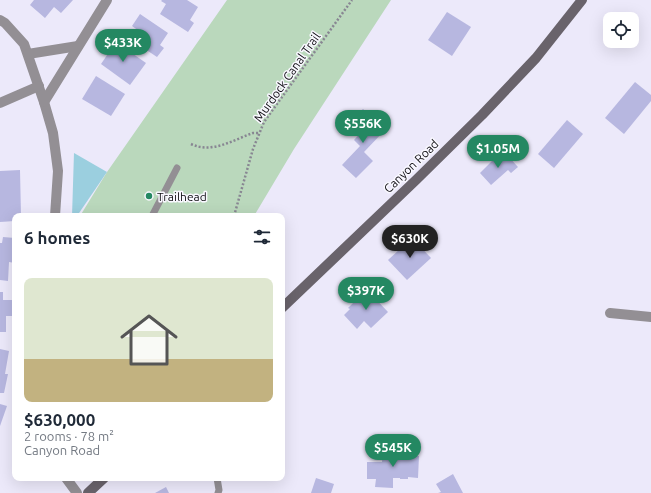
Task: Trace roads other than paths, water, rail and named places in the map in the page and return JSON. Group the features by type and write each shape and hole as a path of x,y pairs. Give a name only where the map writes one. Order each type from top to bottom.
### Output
{"main road":[{"name":"Canyon Road","path":"285,305 482,115 536,58 582,0"},
{"path":"88,493 101,481"}],"street":[{"path":"44,102 107,0"},
{"path":"0,20 5,23 24,44 53,132 58,171 55,213"},
{"path":"28,54 78,46"},
{"path":"0,102 39,86"},
{"path":"610,313 651,317"},
{"path":"68,481 77,493"}],"lane":[{"path":"154,213 177,168"},
{"path":"218,481 218,493"}],"water":[{"path":"74,153 107,172 79,213 72,213"}],"place":[{"name":"Trailhead","path":"149,196"}]}
